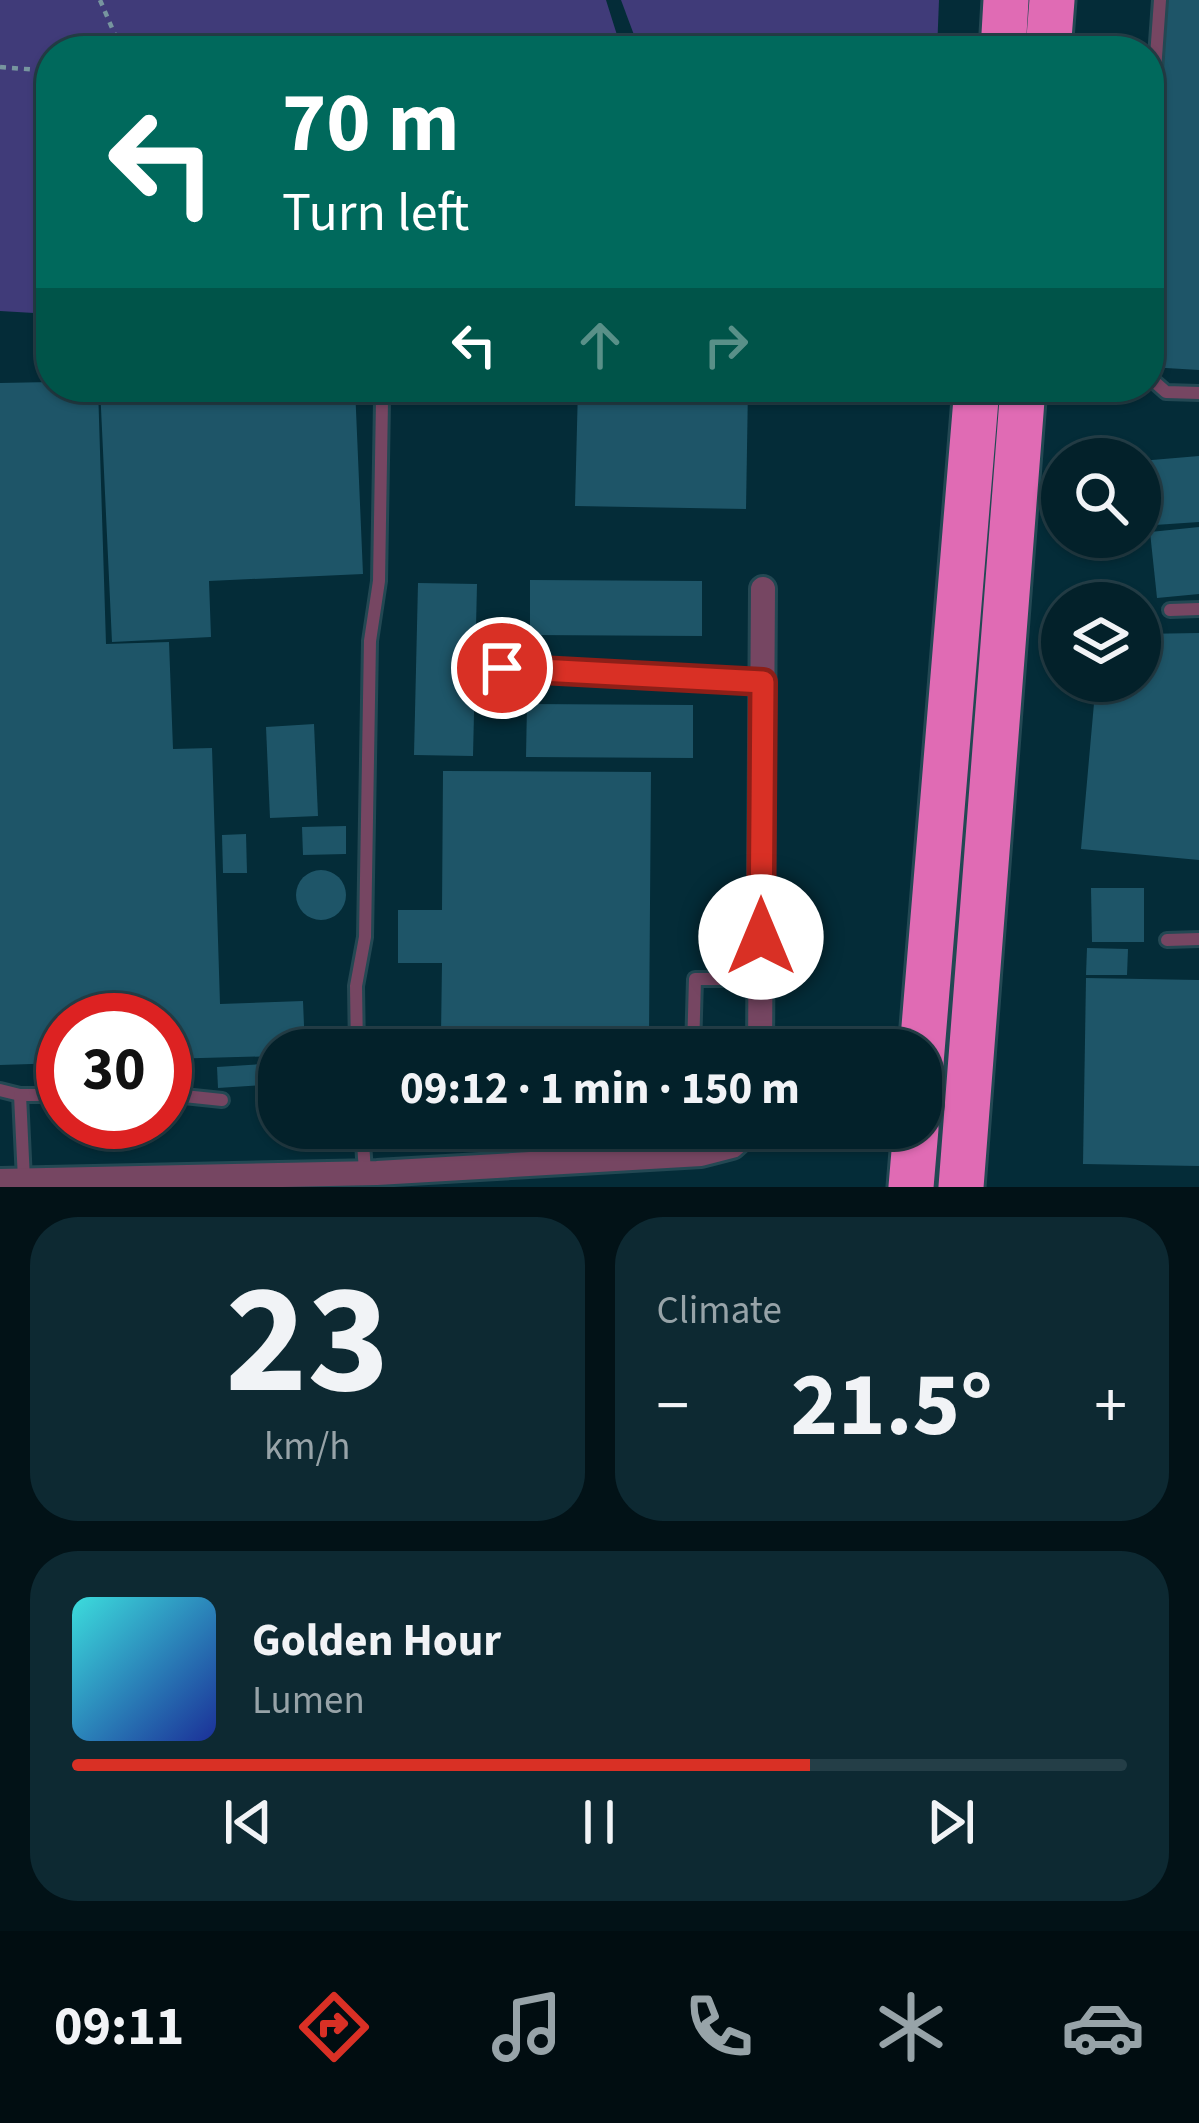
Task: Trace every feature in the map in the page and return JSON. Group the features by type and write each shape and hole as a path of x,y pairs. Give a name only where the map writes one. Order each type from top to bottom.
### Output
{"highway":[{"path":"1004,36 1006,0"},
{"path":"1049,36 1052,0"},
{"path":"924,1029 976,402"},
{"path":"961,1187 1021,402"},
{"path":"911,1187 914,1149"}],"street":[{"path":"760,1029 763,589"},
{"path":"12,1181 220,1183 503,1175 557,1161 725,1149"}],"lane":[{"path":"1157,36 1160,0"},
{"path":"1164,390 1199,393"},
{"path":"357,1029 356,986 365,937 370,641 379,580 382,402"},
{"path":"1170,610 1199,609"},
{"path":"502,668 763,682"},
{"path":"1167,940 1199,939"},
{"path":"694,1029 695,979 761,979"},
{"path":"0,1090 36,1095"},
{"path":"12,1181 20,1095"},
{"path":"192,1097 222,1100"},
{"path":"557,1149 557,1161"}],"path":[{"path":"100,0 116,36"},
{"path":"0,68 36,70"}],"shaded area":[{"path":"0,0 606,0 617,36 36,36 36,313 0,311"},
{"path":"621,0 939,0 938,36 634,36"}],"building":[{"path":"1165,0 1199,0 1199,370 1164,368"},
{"path":"36,382 36,402 98,402 106,644 169,642 173,749 212,748 220,1004 303,1001 304,1029 258,1029 258,1057 192,1058 192,993 36,993 36,1064 0,1065 0,383"},
{"path":"101,402 356,402 363,574 209,581 211,637 112,642"},
{"path":"578,402 748,402 746,509 575,506"},
{"path":"1199,456 1199,522 1161,525 1161,459"},
{"path":"1199,527 1199,594 1161,598 1153,558 1161,558 1161,531"},
{"path":"530,580 702,581 702,636 530,635"},
{"path":"418,583 477,584 473,756 414,755"},
{"path":"1199,633 1199,860 1081,849 1094,702 1161,702 1161,634"},
{"path":"527,704 693,705 693,758 526,757"},
{"path":"314,724 318,816 270,818 266,727"},
{"path":"443,771 651,772 649,1029 441,1029 442,963 398,963 398,910 442,910"},
{"path":"346,826 346,854 303,855 302,827"},
{"path":"246,834 247,873 223,873 222,835"},
{"path":"321,870 339,877 346,895 339,913 321,920 303,913 296,895 303,877"},
{"path":"1091,888 1144,888 1144,942 1092,942"},
{"path":"1087,948 1128,949 1127,975 1086,975"},
{"path":"1086,978 1199,980 1199,1166 1083,1164"},
{"path":"258,1064 258,1085 218,1088 217,1067"}],"route":[{"path":"502,668 763,682 761,937"}]}
